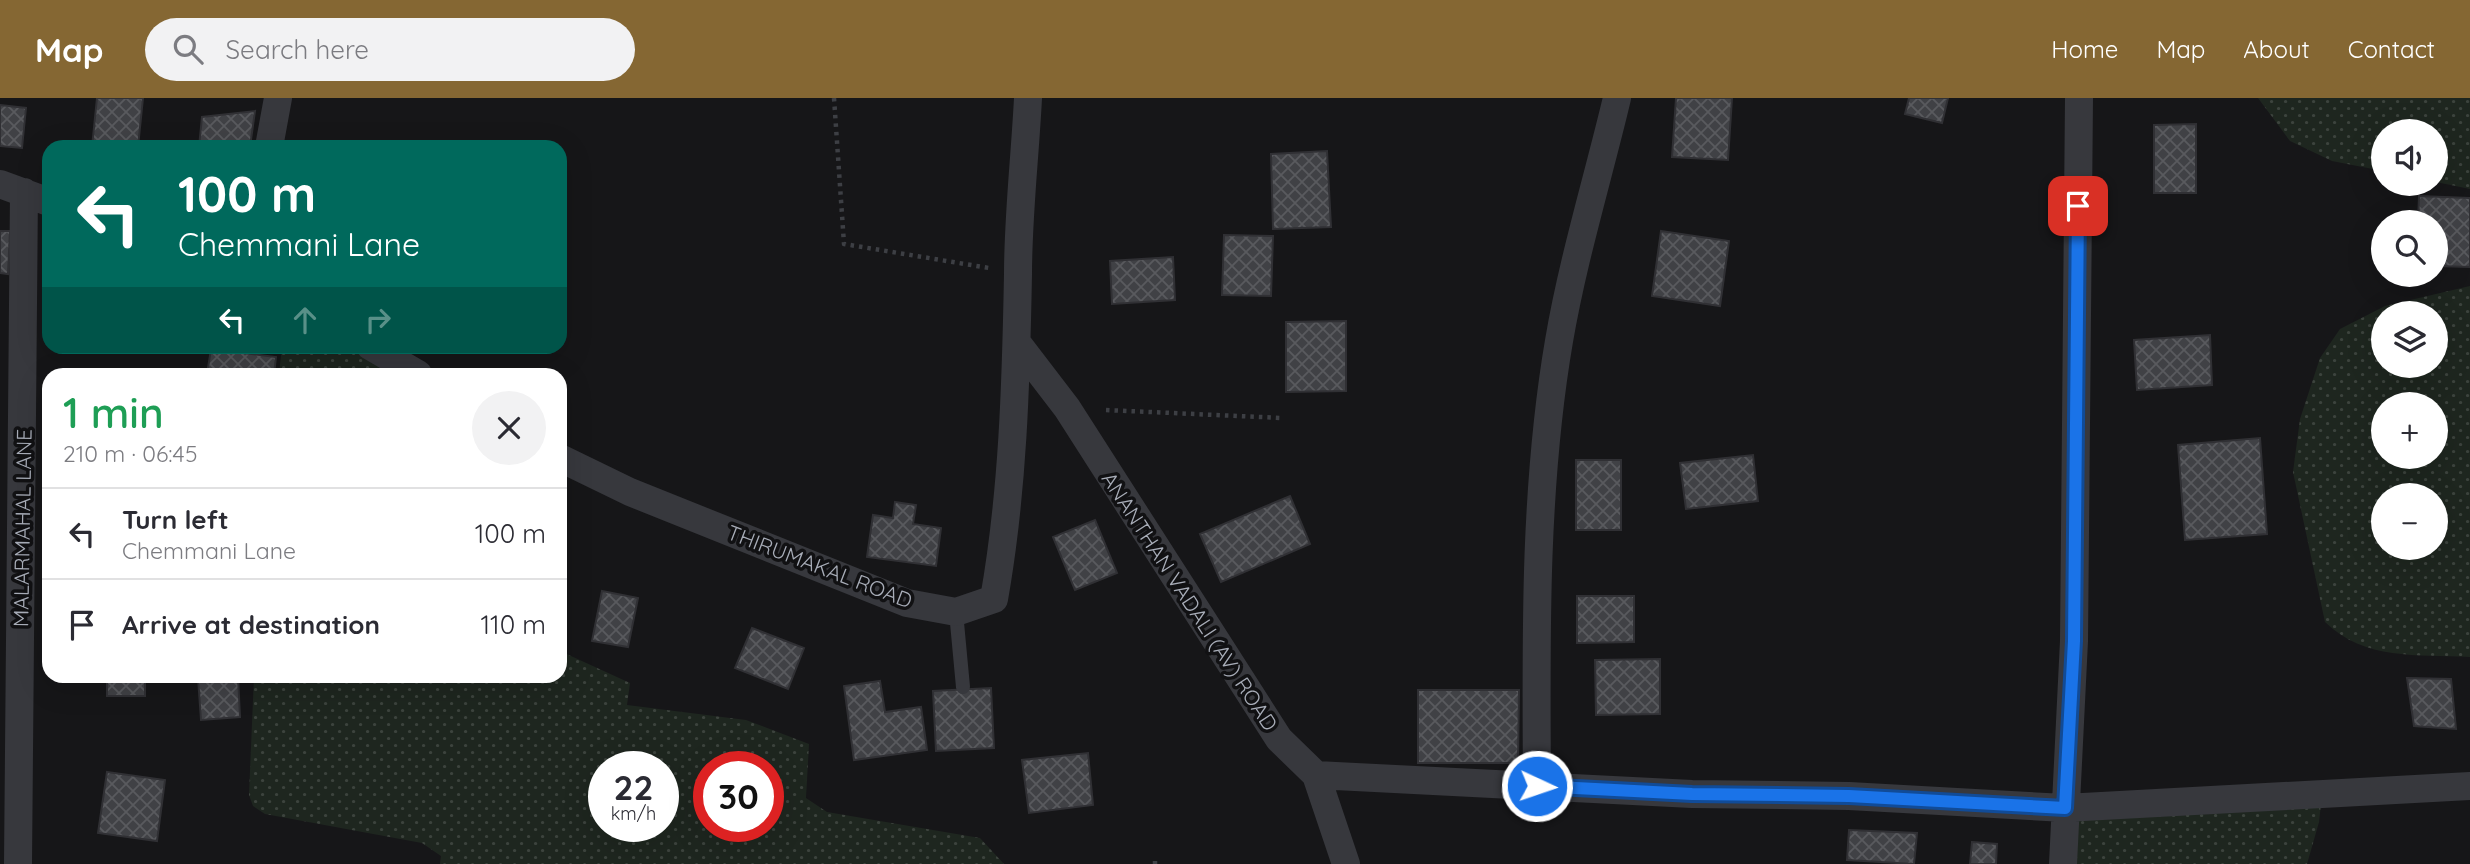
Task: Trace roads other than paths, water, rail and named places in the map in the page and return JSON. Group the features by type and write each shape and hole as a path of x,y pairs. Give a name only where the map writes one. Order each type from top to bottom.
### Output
{"street":[{"path":"270,140 278,98"},
{"path":"1018,340 1018,273 1028,98"},
{"path":"1537,786 1536,629 1545,464 1559,340 1617,98"},
{"path":"2063,864 2074,641 2078,98"},
{"name":"MALARMAHAL LANE","path":"18,864 24,193"},
{"name":"ANANTHAN VADALI (AV) ROAD","path":"1018,340 1067,408 1279,739 1316,775 1346,864"},
{"name":"THIRUMAKAL ROAD","path":"567,461 630,492 907,603 956,612 995,599 1008,497 1018,340"},
{"path":"384,354 408,368"},
{"path":"1316,775 1692,794 1849,796 2065,808 2470,786"}],"lane":[{"path":"956,612 963,687"}]}
